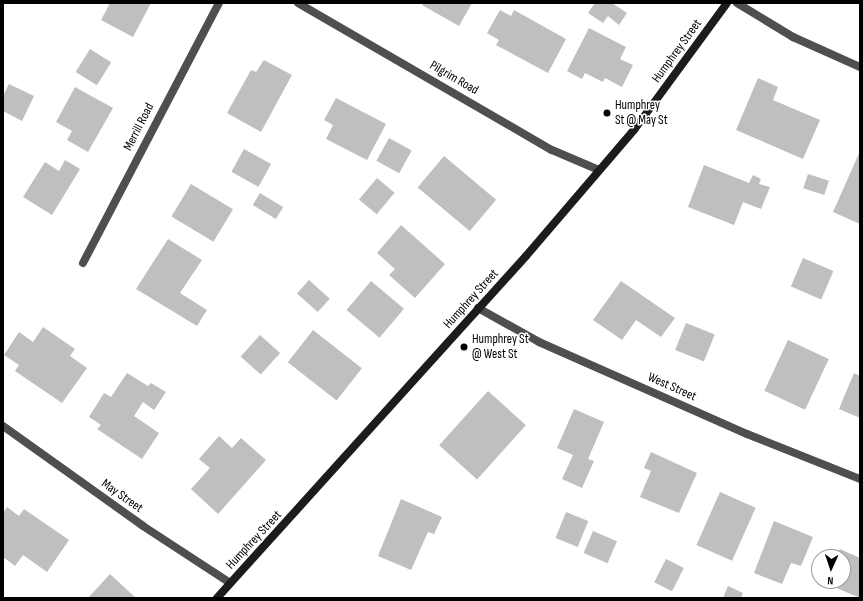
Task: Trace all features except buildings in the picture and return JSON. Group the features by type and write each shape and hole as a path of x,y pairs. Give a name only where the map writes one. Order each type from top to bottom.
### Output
{"main road":[{"name":"Humphrey Street","path":"217,598 412,386 478,308 634,130 727,3"}],"street":[{"name":"Merrill Road","path":"83,263 219,3"},
{"name":"Pilgrim Road","path":"298,3 552,150 599,170"},
{"path":"737,3 793,37 860,67"},
{"name":"West Street","path":"478,308 538,342 747,434 860,479"},
{"name":"May Street","path":"3,426 143,526 230,583"}],"place":[{"name":"Humphrey St @ May St","path":"607,113"},
{"name":"Humphrey St @ West St","path":"464,347"}]}
